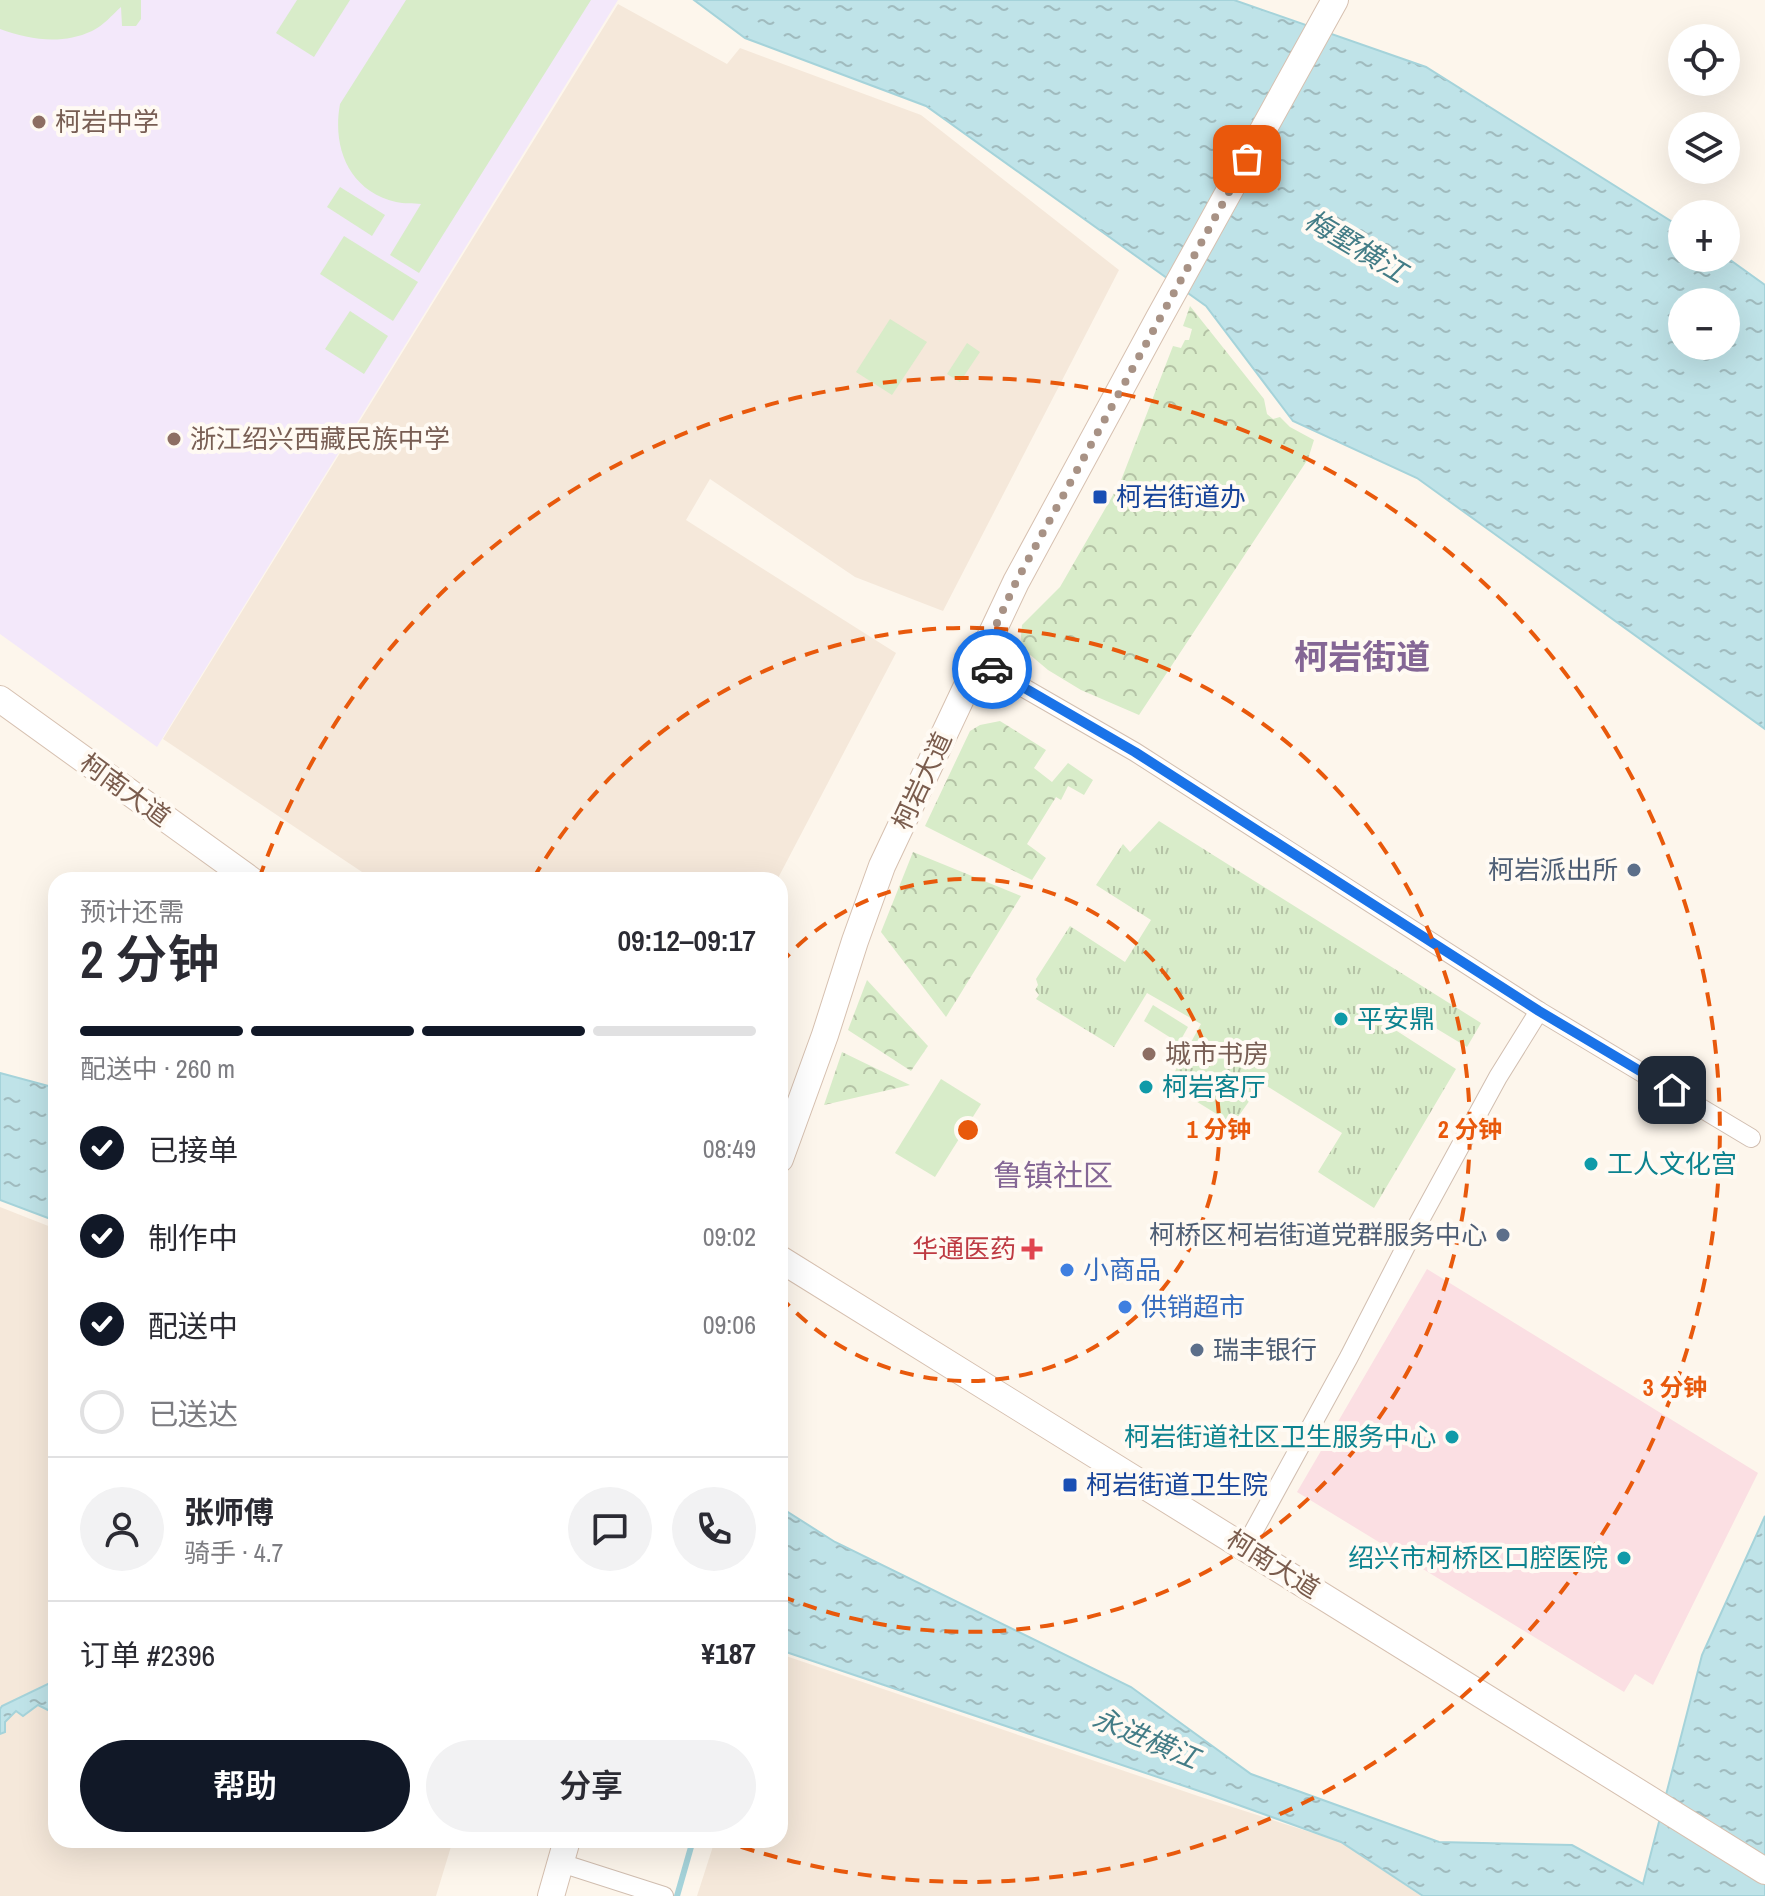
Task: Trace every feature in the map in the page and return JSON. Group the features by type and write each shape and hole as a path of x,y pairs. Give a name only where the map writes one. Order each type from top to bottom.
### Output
{"main road":[{"name":"柯岩大道","path":"788,1137 882,866 1016,582 1335,0"},
{"name":"柯南大道","path":"0,699 240,872"},
{"name":"柯南大道","path":"788,1264 1765,1871"},
{"path":"551,1896 564,1851"}],"street":[{"path":"979,662 1173,776 1539,1011 1751,1138"},
{"path":"1245,1547 1498,1077 1539,1011"},
{"path":"564,1851 658,1894"}],"shaded area":[{"name":"浙江绍兴西藏民族中学","path":"0,0 618,0 157,747 0,634"},
{"path":"618,4 727,64 740,48 921,115 1119,270 943,611 855,577 710,479 686,520 896,653 781,872 362,872 163,739"},
{"path":"0,1207 48,1226 48,1848 451,1848 436,1896 0,1896"},
{"path":"1427,1269 1758,1473 1653,1685 1635,1674 1624,1692 1297,1492"},
{"path":"788,1657 1341,1842 1421,1896 697,1896 712,1848 788,1848"}],"green space":[{"path":"0,0 141,0 141,19 136,26 122,26 121,7 100,26 81,35 58,39 34,38 0,29"},
{"path":"297,0 350,0 314,57 276,33"},
{"path":"406,0 591,0 419,273 390,255 421,204 396,202 380,196 356,178 342,151 338,120 340,104"},
{"path":"340,187 385,215 372,236 327,207"},
{"path":"344,236 418,282 393,321 320,274"},
{"path":"1190,306 1264,399 1267,414 1273,419 1280,417 1290,427 1314,440 1308,459 1139,715 1081,690 1048,670 1022,648 1022,625 1060,587 1120,483 1173,346 1181,348 1185,340 1189,340 1192,329 1183,326"},
{"path":"350,311 388,336 364,374 325,349"},
{"path":"890,319 927,342 892,395 856,372"},
{"path":"967,343 980,352 960,382 947,374"},
{"path":"1000,721 1046,750 1034,768 1052,782 1068,763 1093,780 1084,795 1068,786 1061,800 1056,797 1027,844 1046,858 1032,880 925,826 970,731 980,725"},
{"path":"1159,821 1481,1023 1467,1047 1399,1006 1386,1024 1456,1069 1374,1208 1318,1172 1342,1133 1262,1083 1233,1124 1168,1084 1201,1024 1147,993 1114,1047 1036,999 1039,995 1035,990 1038,985 1036,979 1070,926 1125,962 1151,920 1096,885 1123,844 1130,852"},
{"path":"913,852 1021,896 946,1017 881,932"},
{"path":"867,980 928,1046 911,1071 848,1030"},
{"path":"1153,1005 1188,1027 1179,1043 1144,1021"},
{"path":"842,1052 910,1085 824,1105"},
{"path":"941,1079 981,1104 935,1177 895,1153"}],"water":[{"name":"梅墅横江","path":"694,0 1234,0 1426,67 1668,219 1668,272 1740,272 1740,267 1765,285 1765,729 1417,478 1293,421 1206,306 926,106 745,38"},
{"path":"0,1073 48,1086 48,1218 0,1200"},
{"name":"永进横江","path":"788,1512 835,1542 1131,1687 1251,1774 1439,1842 1572,1845 1643,1884 1702,1655 1765,1516 1765,1896 1423,1896 1341,1842 788,1653"},
{"path":"48,1684 48,1710 38,1705 23,1716 16,1711 5,1722 5,1732 0,1734 2,1706"}],"waterway":[{"path":"677,1896 691,1848"}],"way so far":[{"path":"992,669 979,662 1016,582 1247,159"}],"place":[{"name":"柯岩中学","path":"39,122"},
{"name":"浙江绍兴西藏民族中学","path":"174,439"},
{"name":"柯岩街道办","path":"1100,497"},
{"name":"柯岩派出所","path":"1634,870"},
{"name":"平安鼎","path":"1341,1019"},
{"name":"城市书房","path":"1149,1054"},
{"name":"柯岩客厅","path":"1146,1087"},
{"name":"工人文化宫","path":"1591,1164"},
{"name":"柯桥区柯岩街道党群服务中心","path":"1503,1235"},
{"name":"华通医药","path":"1032,1249"},
{"name":"小商品","path":"1067,1270"},
{"name":"供销超市","path":"1125,1307"},
{"name":"瑞丰银行","path":"1197,1350"},
{"name":"柯岩街道社区卫生服务中心","path":"1452,1437"},
{"name":"柯岩街道卫生院","path":"1070,1485"},
{"name":"绍兴市柯桥区口腔医院","path":"1624,1558"}],"district":[{"name":"柯岩街道","path":"1362,657"},
{"name":"鲁镇社区","path":"1053,1176"}],"route":[{"path":"992,669 1135,752 1539,1011 1672,1090"}]}
